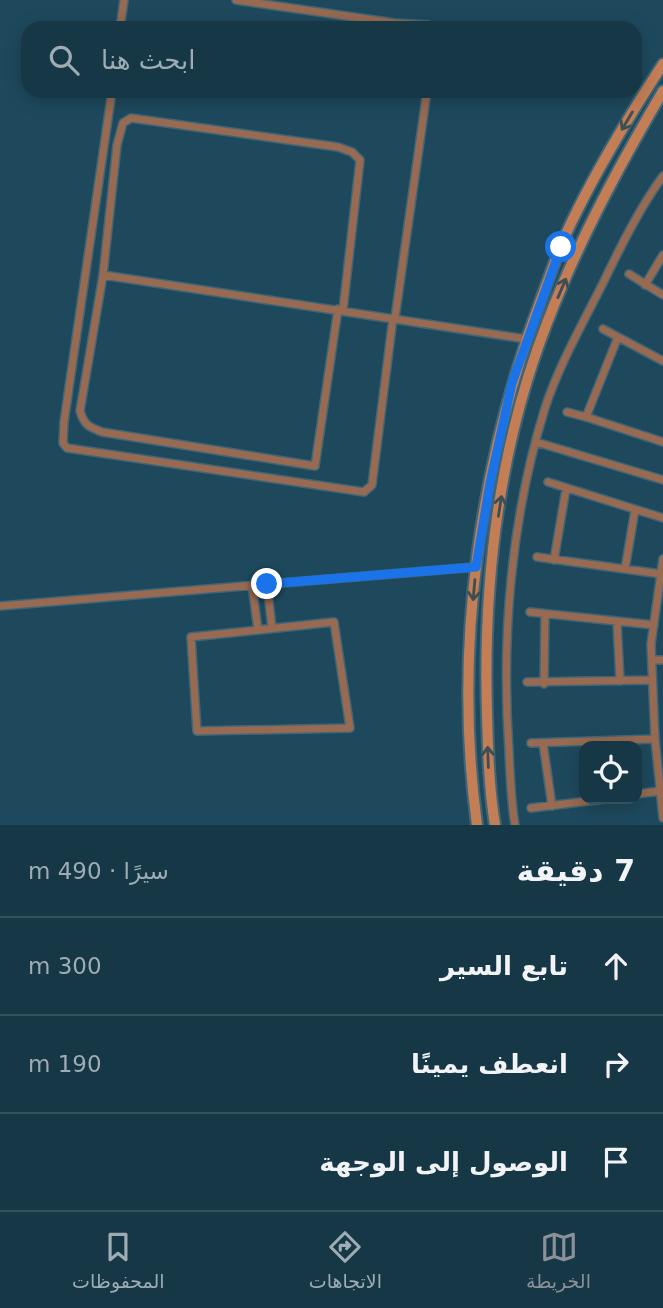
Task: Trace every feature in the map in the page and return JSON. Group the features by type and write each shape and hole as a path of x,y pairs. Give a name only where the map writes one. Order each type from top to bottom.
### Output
{"street":[{"path":"121,21 124,0"},
{"path":"236,0 381,21"},
{"path":"477,825 469,685 476,567 512,383 526,339 574,216 663,64"},
{"path":"495,825 489,787 486,646 491,565 509,455 524,394 547,323 577,252 614,178 663,91"},
{"path":"111,98 63,443 67,448 364,492 372,485 426,98"},
{"path":"131,118 338,147 352,152 360,160 341,309 315,466 102,432 88,427 83,422 80,411 103,275 117,145 124,124 131,118"},
{"path":"515,825 506,710 507,649 516,534 536,442 546,407 578,333 613,262 663,176"},
{"path":"645,285 663,255"},
{"path":"629,274 663,295"},
{"path":"103,275 526,339"},
{"path":"603,329 663,361"},
{"path":"586,417 618,337"},
{"path":"567,412 662,439"},
{"path":"536,442 663,480"},
{"path":"548,482 663,518"},
{"path":"554,560 566,489"},
{"path":"625,569 635,510"},
{"path":"537,556 661,574"},
{"path":"663,559 652,660 655,739 663,818"},
{"path":"0,606 476,567"},
{"path":"267,584 272,628"},
{"path":"252,585 258,630"},
{"path":"530,612 654,625"},
{"path":"544,684 545,615"},
{"path":"334,622 350,728 197,731 191,637 258,630 334,622"},
{"path":"617,622 620,681"},
{"path":"652,660 663,660"},
{"path":"527,682 544,684 652,680"},
{"path":"636,741 655,739"},
{"path":"531,743 579,743"},
{"path":"543,743 552,806"},
{"path":"642,793 660,791"},
{"path":"531,808 579,802"}],"route":[{"path":"267,584 476,567 490,483 512,383 561,247"}]}
